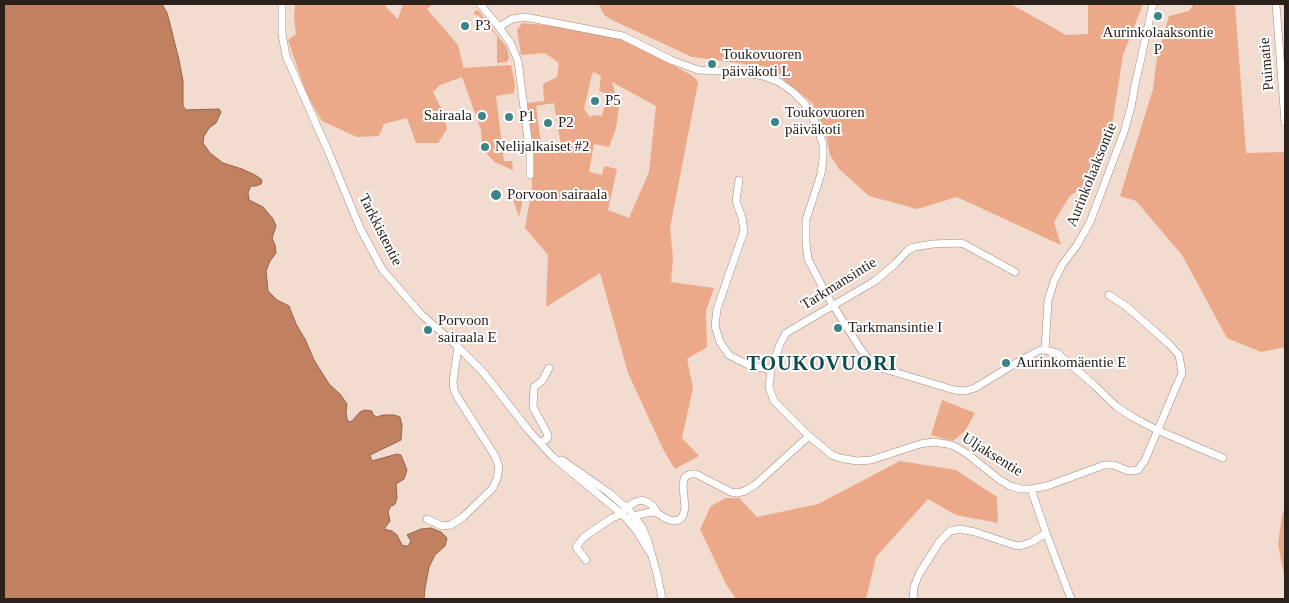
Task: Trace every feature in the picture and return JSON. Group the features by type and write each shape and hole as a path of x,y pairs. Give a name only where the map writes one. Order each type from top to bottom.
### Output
{"street":[{"name":"Tarkkistentie","path":"282,4 282,34 286,56 360,228 382,269 421,314 483,372 540,443 547,450 593,481 624,511 652,556"},
{"path":"480,4 511,44 518,61 530,155 530,175"},
{"name":"Aurinkolaaksontie","path":"1045,350 1048,301 1054,281 1062,265 1077,245 1090,222 1124,132 1132,107 1153,4"},
{"name":"Puimatie","path":"1276,4 1285,122"},
{"path":"499,27 512,19 525,17 624,36 671,60 698,70 741,72 763,76 779,82 793,92 805,104 816,124 823,144 821,174 806,220 808,259 826,294 869,360 880,368 954,390 965,391 974,388 1040,350 1057,353 1117,407 1134,418 1157,430 1223,458"},
{"path":"738,180 736,201 744,231 717,309 714,326 720,342 729,355 746,364 771,370"},
{"name":"Tarkmansintie","path":"809,436 774,401 769,387 771,370 786,333 875,280 896,263 908,250 914,247 933,244 964,244 1015,272"},
{"name":"Uljaksentie","path":"809,436 832,455 857,461 871,460 920,444 933,442 948,444 966,453 1000,480 1010,486 1021,489 1047,486 1104,465 1114,465 1128,471 1138,470 1145,460 1182,373 1179,355 1169,344 1127,307 1109,295"},
{"path":"427,519 442,526 451,525 463,517 492,489 497,479 499,467 494,456 454,390 453,382 458,347"},
{"path":"540,443 547,439 548,435 532,407 533,392 534,387 542,381 550,368"},
{"path":"586,560 576,547 584,537 635,502 642,500 647,502 667,519 679,520 682,518 685,508 683,486 686,476 691,474 701,476 724,489 737,493 751,488 809,436"},
{"path":"1032,489 1046,533 1071,599"},
{"path":"624,511 634,516 650,512 658,513"},
{"name":"Tarkkistentie","path":"634,516 642,527 648,541 662,599"},
{"path":"913,599 914,587 919,574 940,541 950,531 960,529 975,532 1017,546 1032,542 1046,533"}],"shaded area":[{"path":"4,4 162,4 167,13 179,60 183,81 183,106 186,110 219,109 221,112 216,123 209,128 204,136 203,143 210,153 223,163 255,175 262,181 261,184 251,186 248,192 249,200 263,207 276,226 272,238 276,253 266,271 268,291 277,300 289,306 314,360 329,384 347,404 346,412 349,422 365,410 372,411 373,415 377,417 394,415 400,417 402,425 401,440 370,455 372,461 397,454 401,455 407,470 404,479 396,484 397,498 395,504 390,507 388,512 390,521 384,529 392,531 397,535 402,545 405,546 408,546 411,541 407,535 421,529 431,528 441,532 447,538 445,546 435,555 429,567 424,599 4,599"},
{"path":"295,4 384,4 398,19 403,4 433,4 427,9 458,45 463,68 511,65 515,84 514,93 496,96 504,161 512,161 513,170 495,162 485,152 482,145 481,130 462,77 440,85 433,92 441,108 447,129 438,143 416,143 407,118 384,124 379,136 357,137 322,121 306,93 288,40 296,34"},
{"path":"599,4 1011,4 1066,35 1088,34 1088,4 1143,4 1123,55 1111,132 1093,176 1084,186 1069,197 1054,222 1061,245 957,197 917,209 869,196 839,169 830,155 825,130 812,103 768,67 692,57 612,20 604,15"},
{"path":"1194,4 1235,4 1246,153 1285,152 1285,347 1261,352 1227,338 1182,255 1136,201 1120,196 1153,89 1157,58 1169,16 1189,11"},
{"path":"478,10 507,48 509,58 507,62 497,63 497,36 478,15 474,15 475,11"},
{"path":"522,23 564,27 626,40 691,75 698,83 670,228 673,258 671,282 714,288 706,311 707,347 687,359 693,388 682,438 699,456 675,469 664,451 628,373 600,273 546,307 548,255 525,228 532,188 533,147 527,103 544,101 543,84 557,77 559,63 545,53 521,55 517,30","holes":["594,72 601,76 599,91 607,94 602,116 593,115 590,117 584,109","612,82 656,106 649,172 629,218 608,210 617,169 604,166 602,175 589,172 594,144 609,147 616,128 619,108","554,103 561,146 554,142 541,144 536,106"]},
{"path":"517,195 522,200 519,217 512,197"},
{"path":"942,400 975,413 965,431 953,441 931,435"},
{"path":"900,461 956,470 997,497 998,523 956,515 928,499 876,557 866,599 736,599 726,584 700,529 711,506 726,498 739,498 757,517 818,504"},
{"path":"1285,508 1285,581 1278,544"}],"place":[{"name":"Aurinkolaaksontie P","path":"1158,16"},
{"name":"P3","path":"465,26"},
{"name":"Toukovuoren päiväkoti L","path":"712,64"},
{"name":"P5","path":"595,101"},
{"name":"Sairaala","path":"482,116"},
{"name":"P1","path":"509,117"},
{"name":"Toukovuoren päiväkoti","path":"775,122"},
{"name":"P2","path":"548,123"},
{"name":"Nelijalkaiset #2","path":"485,147"},
{"name":"Porvoon sairaala","path":"496,195"},
{"name":"Tarkmansintie I","path":"838,328"},
{"name":"Porvoon sairaala E","path":"428,330"},
{"name":"Aurinkomäentie E","path":"1006,363"}],"district":[{"name":"TOUKOVUORI","path":"822,365"}]}
